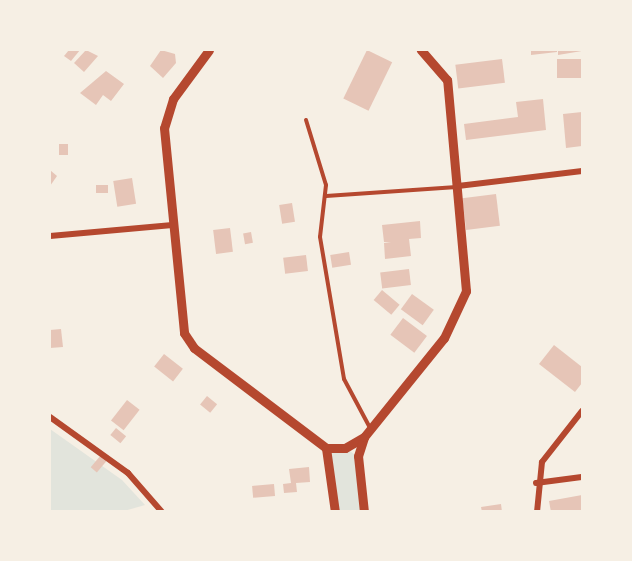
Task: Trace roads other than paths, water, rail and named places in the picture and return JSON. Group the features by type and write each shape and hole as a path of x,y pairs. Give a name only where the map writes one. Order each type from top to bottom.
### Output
{"street":[{"path":"209,50 166,114 174,225 187,340 326,448 345,448 367,433"},
{"path":"364,512 358,456 367,433 460,311 466,291 447,80 421,50"},
{"path":"458,186 582,171"},
{"path":"50,236 174,225"},
{"path":"537,512 537,483 542,462 582,411"},
{"path":"50,417 128,473 161,511"},
{"path":"326,448 335,512"},
{"path":"537,483 582,477"}],"lane":[{"path":"306,120 326,196 320,237 336,343 344,379 367,433"},
{"path":"326,196 458,186"}]}
